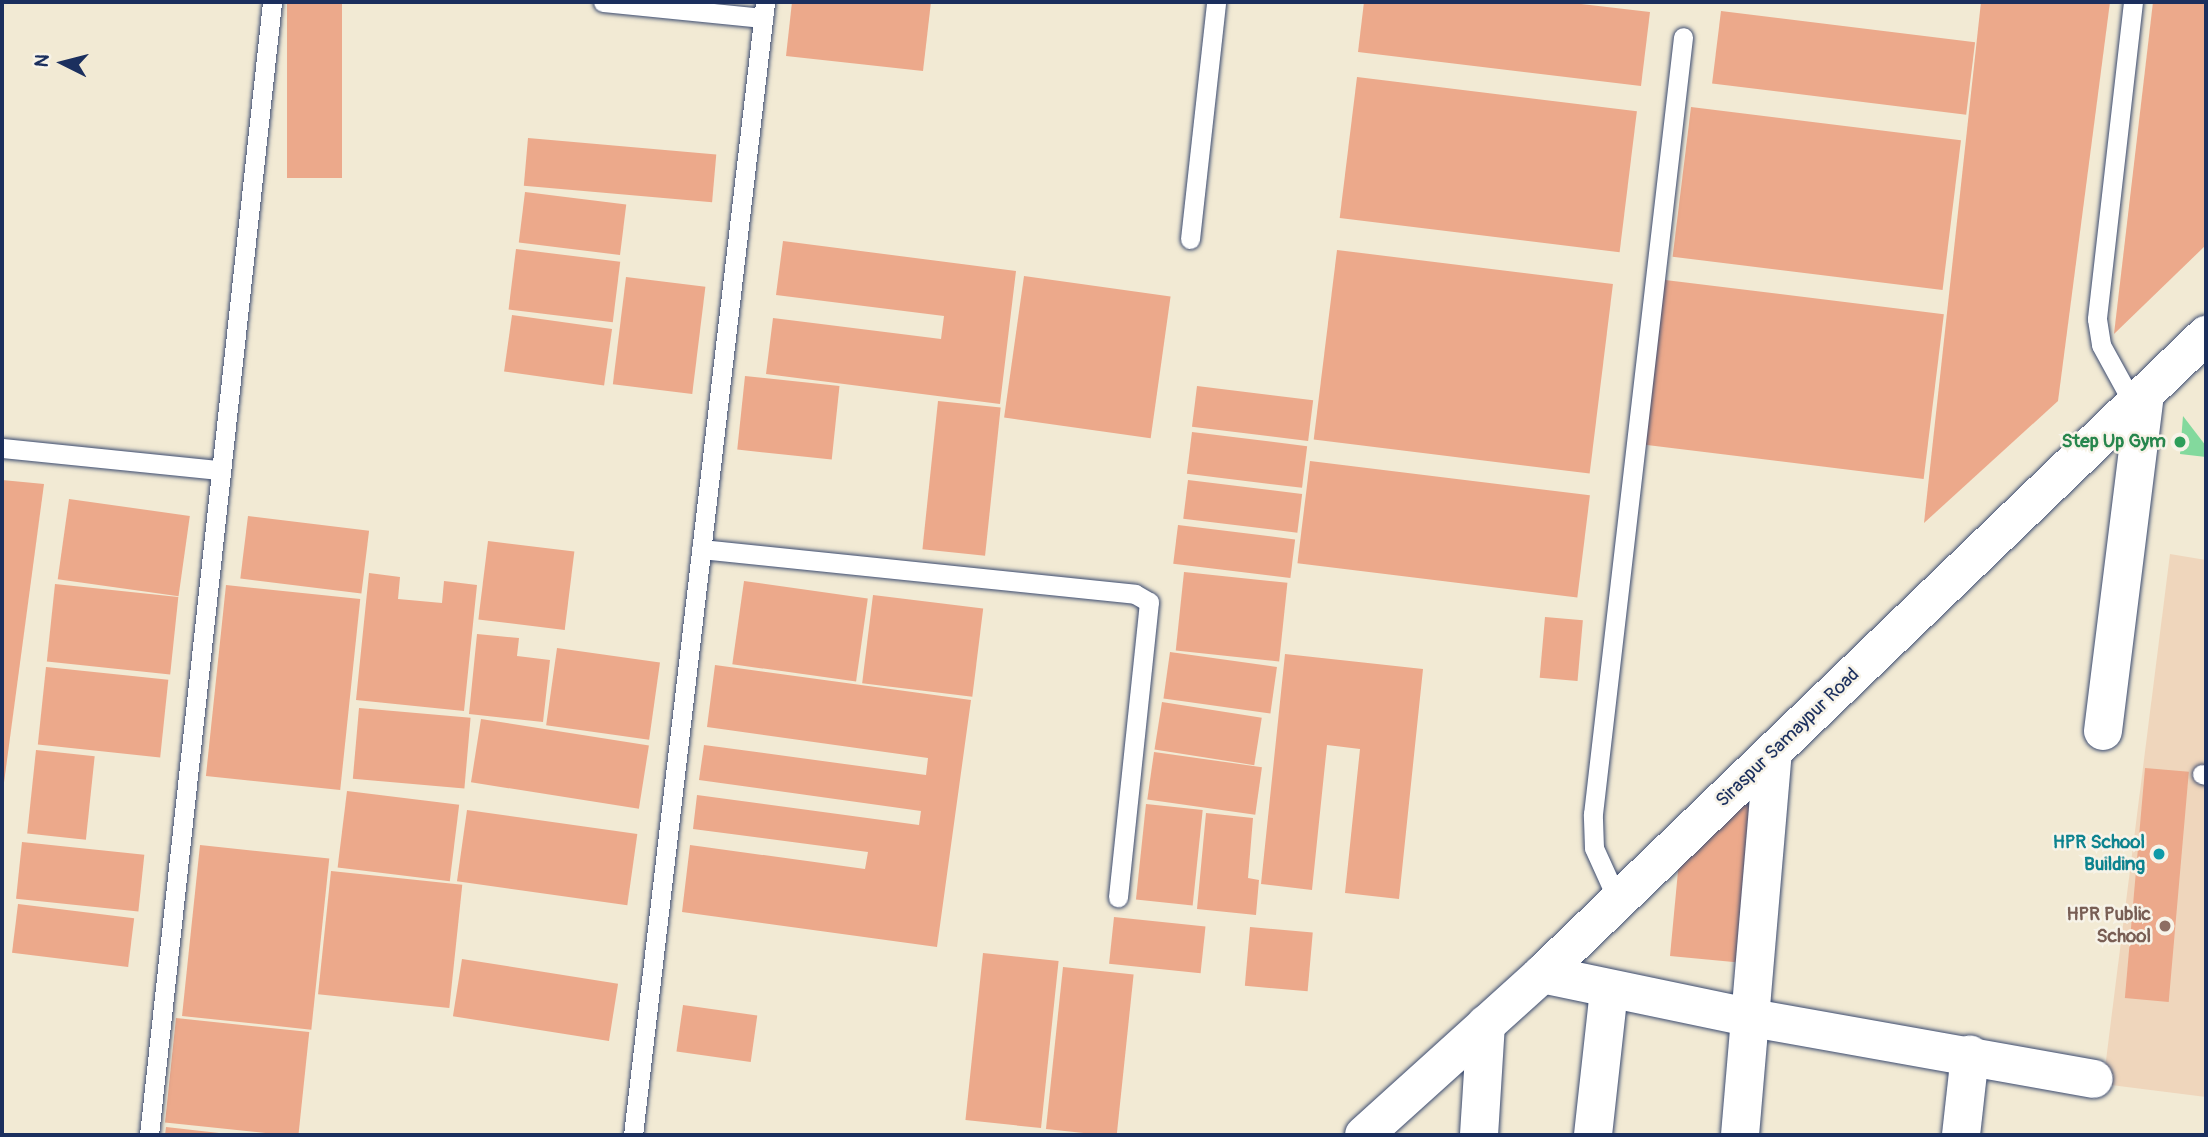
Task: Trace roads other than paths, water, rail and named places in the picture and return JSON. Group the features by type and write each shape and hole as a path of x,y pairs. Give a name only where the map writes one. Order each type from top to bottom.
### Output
{"street":[{"name":"Siraspur Samaypur Road","path":"1364,1135 1542,974 2140,400 2204,346"},
{"path":"2103,731 2140,400"},
{"path":"1740,1135 1773,752"},
{"path":"1542,974 1752,1018 2094,1079"},
{"path":"1593,1135 1609,989"},
{"path":"1479,1135 1486,1024"},
{"path":"1961,1135 1970,1055"}],"lane":[{"path":"149,1135 272,2"},
{"path":"603,2 764,10 633,1135"},
{"path":"1190,239 1216,2"},
{"path":"2133,2 2097,319 2101,345 2140,400"},
{"path":"1618,901 1594,848 1593,814 1683,37"},
{"path":"2,449 220,470"},
{"path":"701,549 1135,594 1149,601 1118,897"}],"place":[{"name":"Step Up Gym","path":"2180,442"},
{"name":"HPR School Building","path":"2159,854"},
{"name":"HPR Public School","path":"2165,926"}]}
